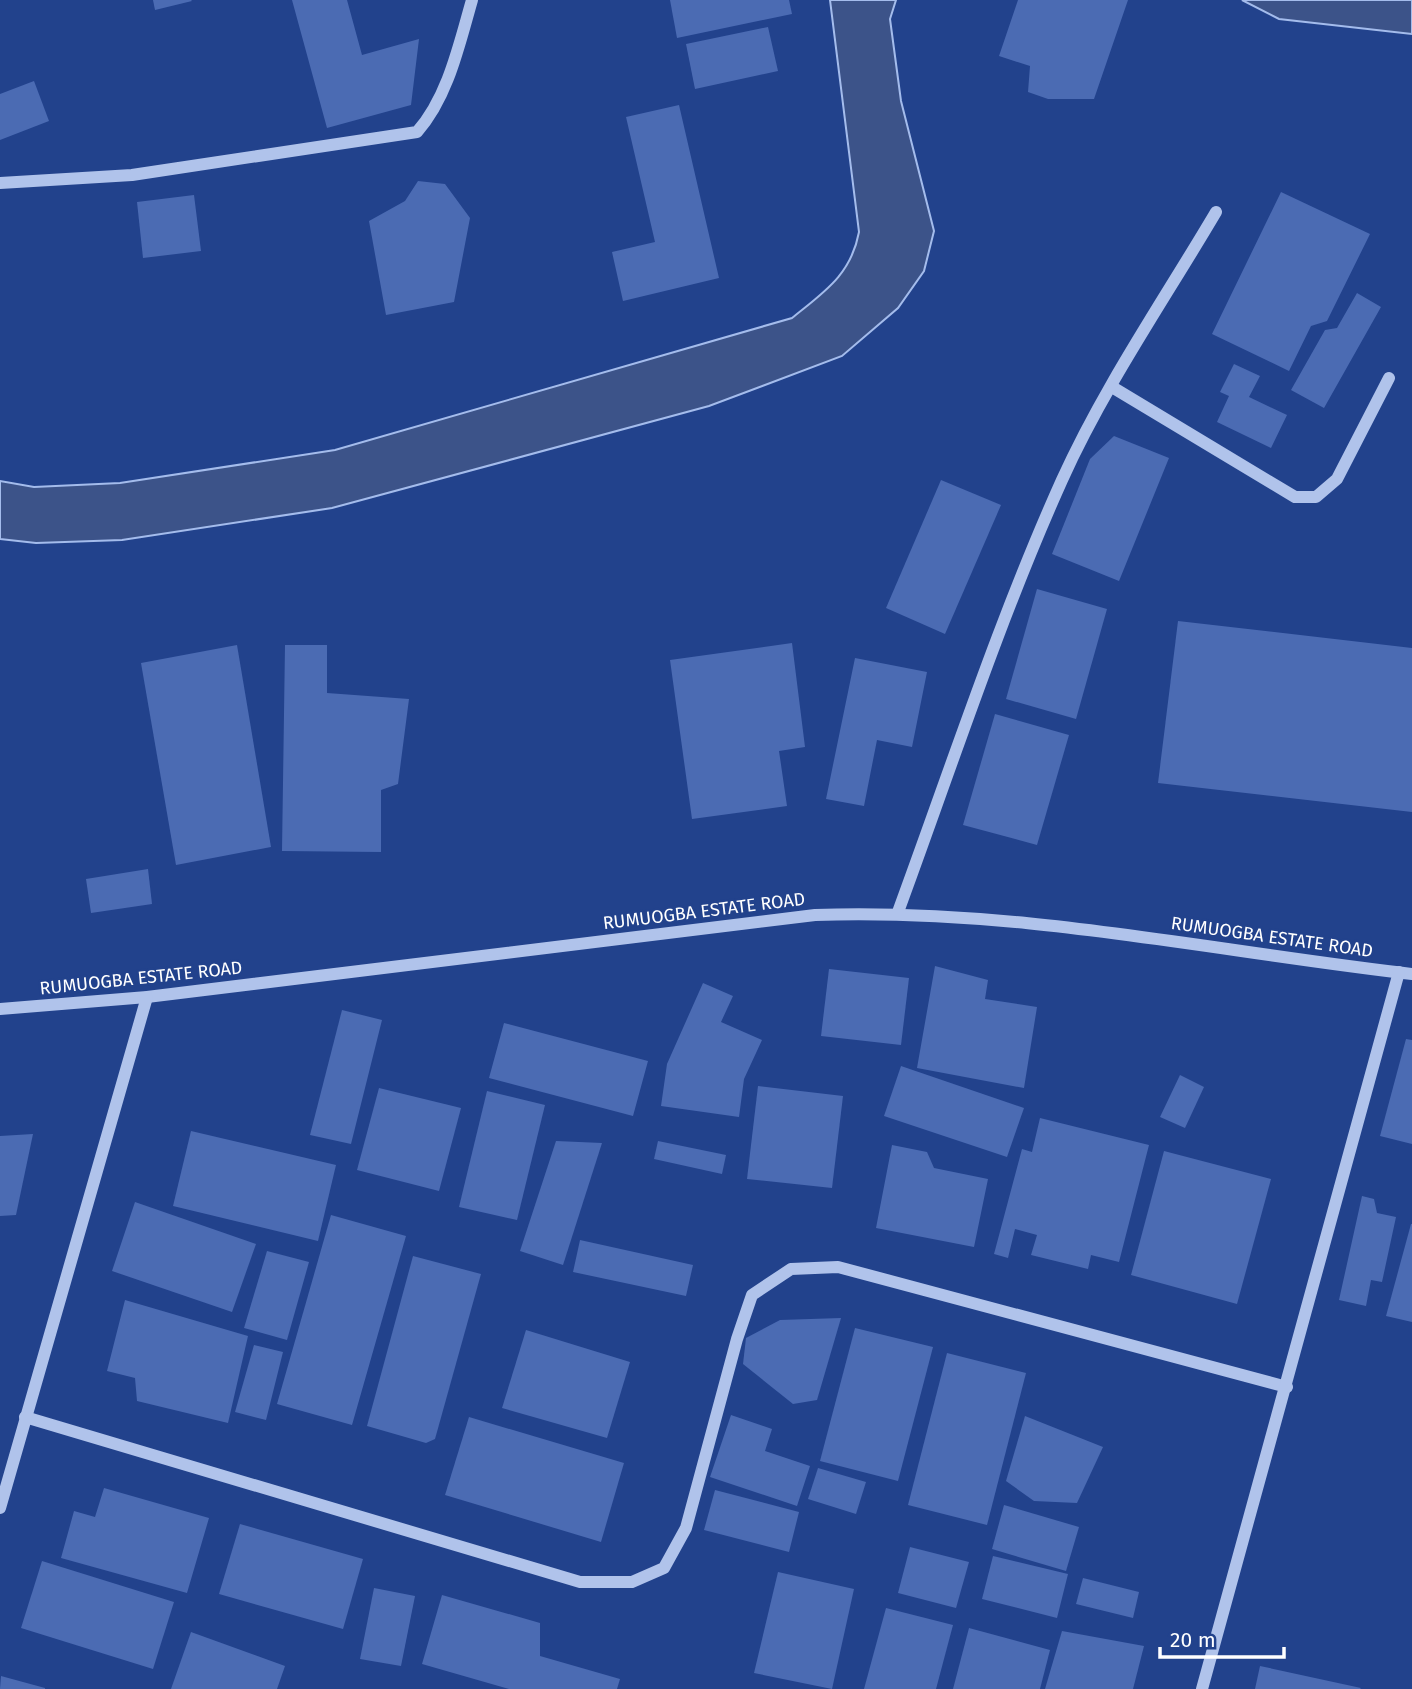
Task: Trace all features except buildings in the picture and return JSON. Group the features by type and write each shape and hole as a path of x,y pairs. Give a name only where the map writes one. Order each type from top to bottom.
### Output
{"street":[{"path":"0,183 132,175 416,132 433,114 457,52 472,0"},
{"path":"898,912 1008,613 1063,478 1112,387 1216,212"},
{"path":"1112,387 1295,497 1317,497 1337,479 1389,378"},
{"name":"RUMUOGBA ESTATE ROAD","path":"0,1009 147,997 815,915 898,912 1018,920 1406,973"},
{"path":"1202,1689 1406,973"},
{"path":"0,1508 147,997"},
{"path":"25,1417 580,1582 632,1581 664,1568 686,1528 752,1295 791,1269 838,1268 1287,1387"}],"water":[{"path":"830,0 896,0 890,19 901,101 934,231 924,271 898,308 842,356 709,406 332,508 122,540 36,543 0,539 0,481 34,487 120,483 335,450 792,318 825,291 843,271 850,260 859,232"},
{"path":"1242,0 1412,0 1412,34 1279,19"}]}
